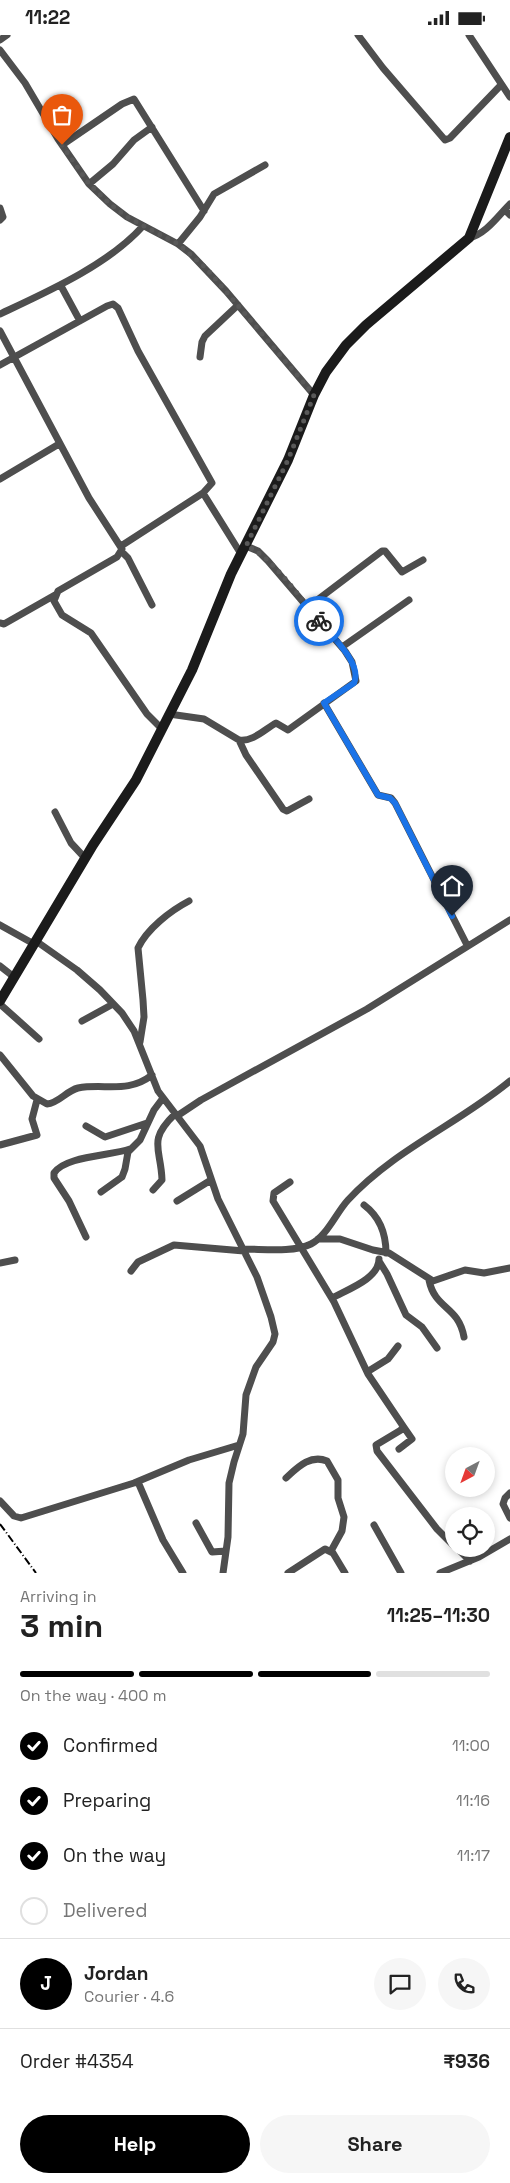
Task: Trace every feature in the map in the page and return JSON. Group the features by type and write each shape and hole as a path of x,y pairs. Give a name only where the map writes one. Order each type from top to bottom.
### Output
{"street":[{"path":"0,40 7,35"},
{"path":"358,35 383,68 445,140 450,138 501,85"},
{"path":"469,35 510,97"},
{"path":"0,50 36,100 62,145 89,184 110,204 143,226 178,244 206,268 314,395"},
{"path":"62,145 132,99 137,102 204,211"},
{"path":"89,184 113,164 134,140 152,127"},
{"path":"467,240 510,137"},
{"path":"178,244 193,227 214,194 265,165"},
{"path":"0,208 4,217 0,220"},
{"path":"38,1039 0,1003 85,858 136,779 162,729 192,670 244,550 288,460 314,395 335,358 346,345 383,310 467,240 484,230 508,210"},
{"path":"0,314 61,285 120,247 143,226"},
{"path":"61,285 80,321"},
{"path":"0,365 110,305 118,308 138,351 211,480 211,485 203,493 121,549 117,557 4,624 0,623"},
{"path":"200,357 202,342 205,336 238,305"},
{"path":"0,331 97,513 128,558 152,605"},
{"path":"0,479 59,444"},
{"path":"203,493 244,550 262,555 342,647 352,663 356,681 288,730 276,723 252,738 239,740"},
{"path":"308,607 382,551 385,551 404,572 423,560"},
{"path":"55,595 54,601 62,615 91,633 146,714 162,729"},
{"path":"342,647 409,600"},
{"path":"324,703 378,795 390,798 395,803 467,945"},
{"path":"169,714 204,719 239,740 246,755 283,809 291,810 309,799"},
{"path":"55,811 71,843 85,858"},
{"path":"140,1043 144,1017 144,1000 138,948 165,917 189,901"},
{"path":"153,1191 162,1180 157,1146 158,1138 162,1127 176,1115 367,1009 510,920"},
{"path":"0,925 35,943 77,970 113,1003 128,1022 140,1043 163,1098 200,1146 211,1181 226,1218 264,1294 274,1334 270,1347 256,1367 248,1385 245,1426 230,1483 223,1573"},
{"path":"0,965 14,977"},
{"path":"82,1021 113,1003"},
{"path":"0,1055 37,1100 42,1103 51,1104 76,1089 134,1084 152,1075"},
{"path":"132,1271 138,1262 174,1245 243,1250 310,1245 318,1239 347,1201 385,1165 457,1119 510,1081"},
{"path":"86,1237 69,1201 54,1178 54,1173 64,1163 130,1149 140,1140 147,1123 163,1098"},
{"path":"0,1145 37,1135 32,1119 37,1100"},
{"path":"86,1126 105,1137 147,1123"},
{"path":"101,1192 124,1173 130,1149"},
{"path":"177,1201 211,1181"},
{"path":"290,1182 274,1193 272,1199 332,1298 367,1372 412,1439 399,1449"},
{"path":"364,1205 378,1219 385,1239 386,1253"},
{"path":"318,1239 340,1239 377,1252 386,1253 429,1280 437,1280 465,1270 484,1273 510,1268"},
{"path":"377,1252 379,1261 406,1315 422,1327 437,1348"},
{"path":"0,1263 15,1260"},
{"path":"332,1298 365,1280 376,1270 379,1261"},
{"path":"429,1280 436,1298 457,1316 464,1337"},
{"path":"367,1372 388,1359 398,1346"},
{"path":"403,1427 400,1431 376,1445 377,1451 437,1529 445,1537"},
{"path":"0,1501 18,1519 138,1482 189,1460 239,1445"},
{"path":"286,1478 298,1466 312,1460 327,1461 336,1474 339,1485 338,1498 344,1523 340,1536 331,1551"},
{"path":"138,1482 163,1540 184,1573"},
{"path":"510,1493 503,1504 510,1518"},
{"path":"196,1523 212,1552 226,1551"},
{"path":"374,1525 401,1573"},
{"path":"440,1573 470,1561 510,1539"},
{"path":"288,1573 325,1549 331,1551 337,1558 345,1573"},
{"path":"466,1557 470,1561"}],"railway":[{"path":"0,1524 36,1573"}],"way so far":[{"path":"62,145 89,184 110,204 127,217 178,244 206,268 314,395 288,460 246,546 258,551 268,561 319,621"}],"route":[{"path":"319,621 350,657 356,673 356,681 354,683 324,703 378,795 393,799 452,916"}]}
